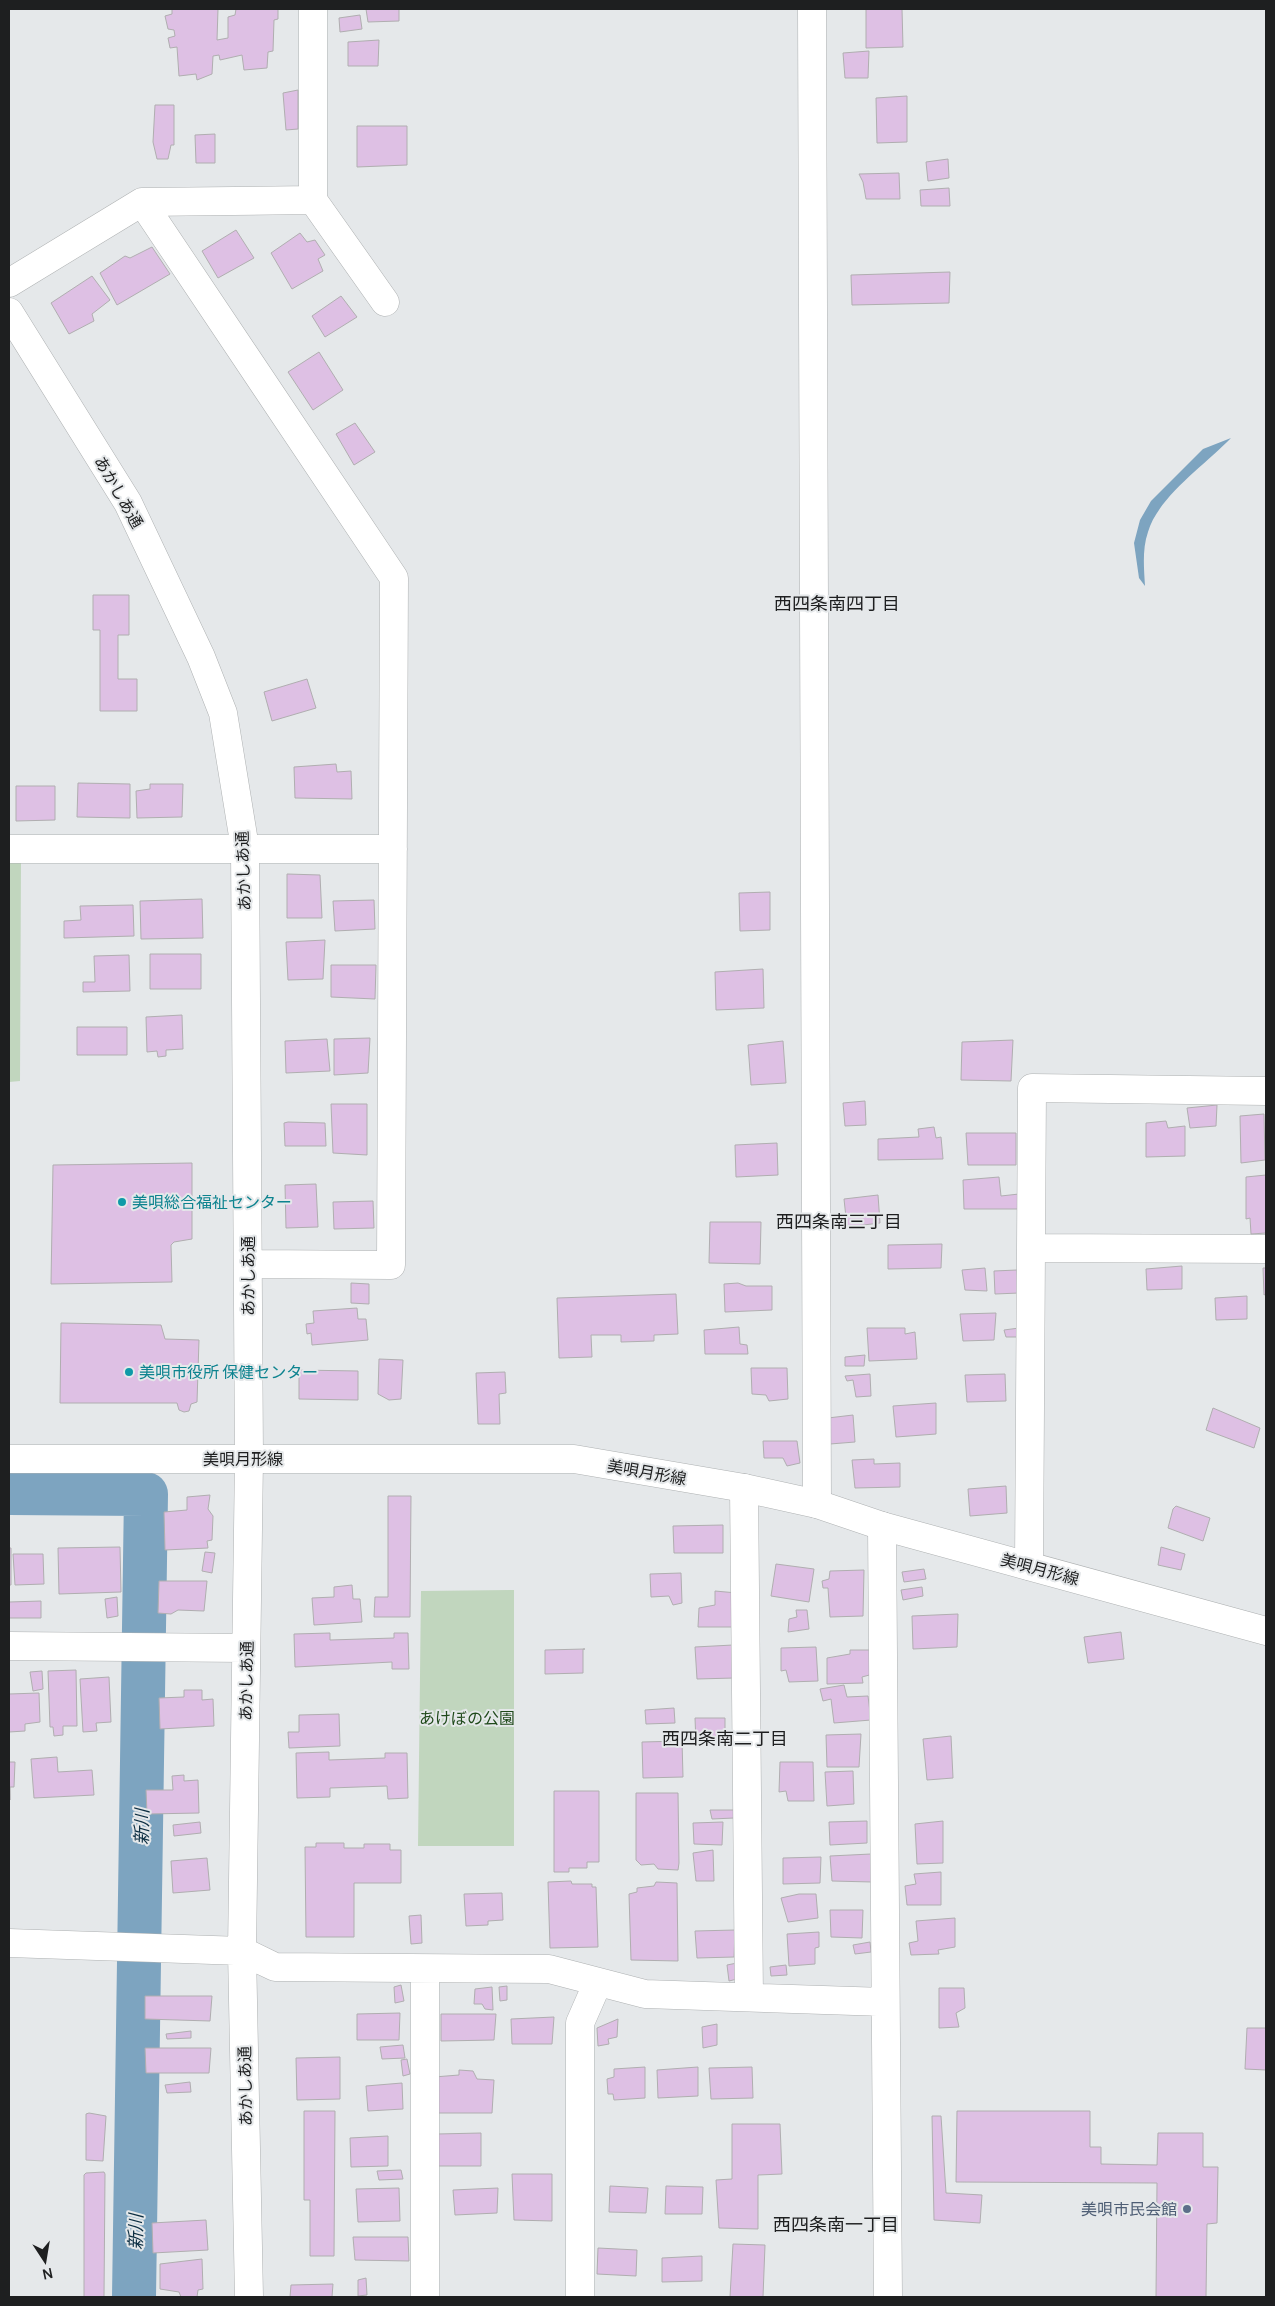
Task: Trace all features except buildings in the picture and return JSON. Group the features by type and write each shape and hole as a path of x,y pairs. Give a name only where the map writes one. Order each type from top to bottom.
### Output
{"street":[{"path":"313,9 313,200 385,302"},
{"path":"812,9 817,1504"},
{"path":"9,283 142,202 313,200"},
{"path":"142,202 394,578 391,1265 248,1264"},
{"name":"あかしあ通","path":"9,312 128,503 201,657 223,713 245,848 249,1459 242,1951 249,2297"},
{"path":"9,849 245,848 393,850"},
{"path":"1029,1566 1032,1088 1266,1091"},
{"path":"1031,1248 1266,1249"},
{"name":"美唄月形線","path":"9,1459 574,1459 744,1488 817,1504 882,1526 1266,1631"},
{"path":"744,1488 749,1998"},
{"path":"882,1526 888,2297"},
{"path":"9,1646 246,1648"},
{"path":"9,1943 242,1951 275,1967 425,1970 549,1969 645,1994 885,2002"},
{"path":"425,1970 425,2297"},
{"path":"580,2297 580,2023 598,1982"}],"green space":[{"path":"9,863 21,863 20,1081 9,1082"},
{"name":"あけぼの公園","path":"514,1590 514,1846 418,1846 421,1591"}],"water":[{"path":"1231,438 1172,494 1153,519 1145,545 1145,586 1139,578 1134,543 1140,520 1151,501 1203,449"}],"waterway":[{"name":"新川","path":"9,1493 146,1494 134,2297"}],"place":[{"name":"美唄総合福祉センター","path":"122,1202"},
{"name":"美唄市役所 保健センター","path":"129,1372"},
{"name":"美唄市民会館","path":"1187,2209"}],"district":[{"name":"西四条南四丁目","path":"837,603"},
{"name":"西四条南三丁目","path":"839,1221"},
{"name":"西四条南二丁目","path":"725,1738"},
{"name":"西四条南一丁目","path":"836,2224"}]}
